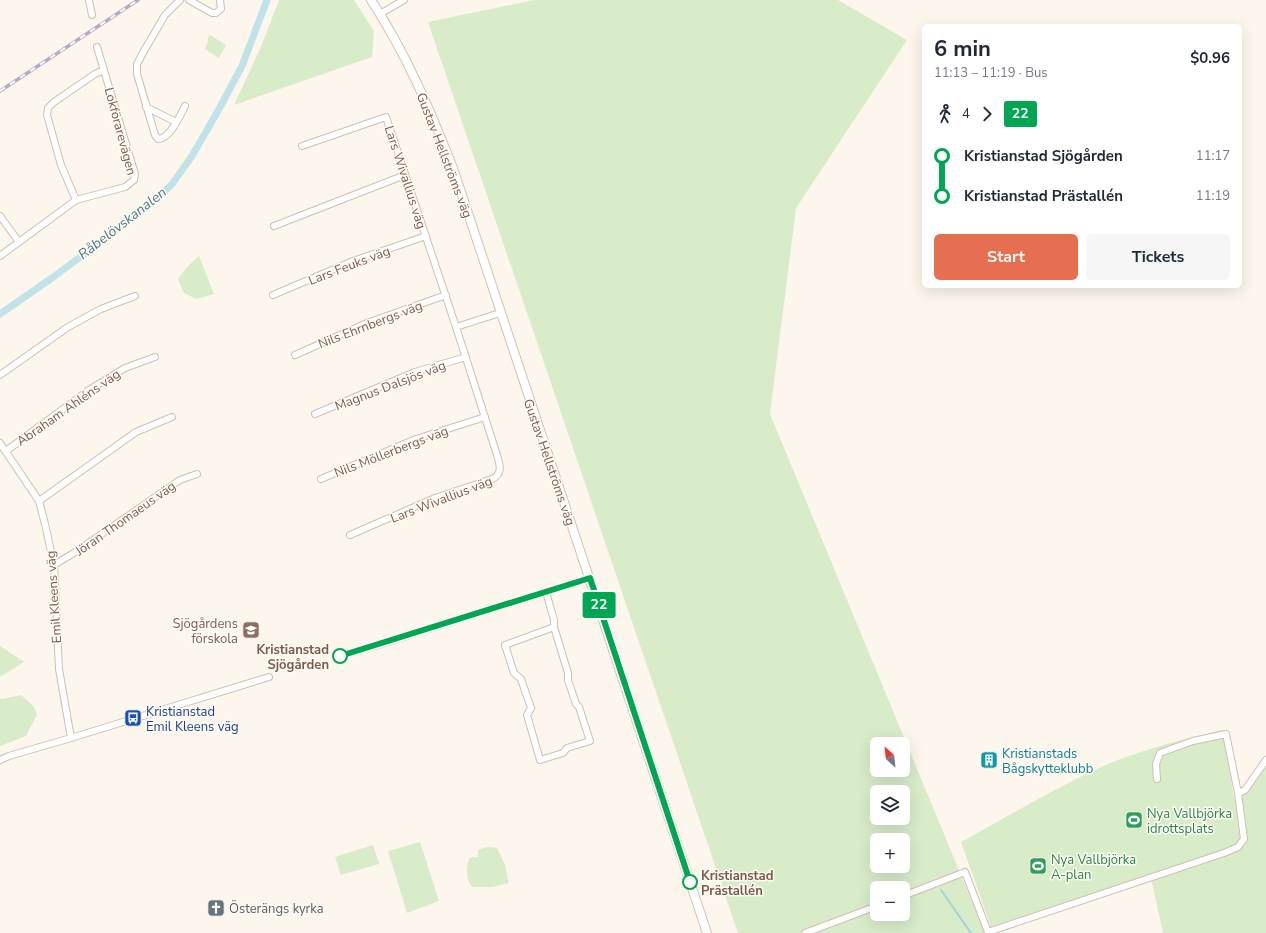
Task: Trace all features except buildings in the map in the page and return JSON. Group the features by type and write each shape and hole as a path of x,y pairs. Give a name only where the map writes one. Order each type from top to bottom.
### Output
{"street":[{"path":"89,0 92,15"},
{"path":"180,0 165,14 137,64 137,74 155,135 158,139 168,136 185,106"},
{"path":"189,0 212,13 216,13 221,9 220,0"},
{"name":"Gustav Hellströms väg","path":"371,0 417,80 453,168 707,933"},
{"path":"380,14 404,0"},
{"name":"Lokförarevägen","path":"0,256 76,200 126,187 134,180 135,174 97,47"},
{"path":"76,200 61,165 47,115 48,108 54,102 89,78 104,70"},
{"path":"146,107 176,122"},
{"name":"Lars Wivallius väg","path":"302,146 386,117 446,295 501,469 497,476 435,498 350,535"},
{"path":"274,226 405,175"},
{"path":"0,216 19,242"},
{"name":"Lars Feuks väg","path":"273,295 353,261 426,236"},
{"name":"Nils Ehrnbergs väg","path":"295,354 367,323 446,295"},
{"path":"0,375 68,327 101,309 135,296"},
{"path":"456,327 500,313"},
{"name":"Abraham Ahléns väg","path":"6,451 89,390 125,368 155,357"},
{"name":"Magnus Dalsjös väg","path":"315,414 416,372 466,357"},
{"path":"39,501 136,432 172,417"},
{"name":"Nils Möllerbergs väg","path":"321,479 416,439 485,417"},
{"name":"Emil Kleens väg","path":"0,443 39,501 45,524 54,565 58,669 71,738"},
{"name":"Jöran Thomaeus väg","path":"54,565 77,551 180,480 197,474"},
{"path":"372,647 590,578"},
{"path":"546,592 554,620 554,627 568,673 568,680 590,741 567,748 563,753 540,760 527,715 531,708 521,679 514,673 505,645 554,627"},
{"path":"0,760 269,677"},
{"path":"910,893 966,872 988,932 1238,847 1244,839 1238,793 1226,734 1193,741 1160,753 1156,764 1157,779"},
{"path":"1238,793 1245,790 1266,760"},
{"path":"806,933 870,909"}],"green space":[{"path":"279,0 354,0 374,31 372,57 234,105 261,47"},
{"path":"534,0 838,0 907,40 796,208 770,414 904,737 870,737 870,777 910,777 910,752 985,933 738,933 428,22"},
{"path":"210,35 226,45 219,58 205,49 208,37"},
{"path":"199,256 214,294 196,299 184,293 178,279 189,265"},
{"path":"0,646 24,662 0,677"},
{"path":"21,695 33,706 37,714 26,736 0,746 0,698 2,699"},
{"name":"Nya Vallbjörka idrottsplats","path":"1222,730 1234,798 1244,795 1266,765 1266,933 1163,933 1150,874 991,927 961,842 1052,791 1108,764 1150,749"},
{"path":"420,842 439,901 407,913 388,851"},
{"path":"373,845 379,864 341,875 335,857"},
{"path":"487,847 497,848 505,865 509,883 492,887 472,887 467,873 469,859 472,857 478,857 478,850"}],"waterway":[{"name":"Råbelövskanalen","path":"0,314 52,278 154,202 172,184 192,156 242,66 267,0"},
{"path":"941,890 971,933"}],"railway":[{"path":"0,91 138,0"}],"bus line":[{"name":"22","path":"340,656 530,598 590,578 690,882"}],"place":[{"name":"Sjögårdens förskola","path":"251,630"},
{"name":"Kristianstad Sjögården","path":"340,656"},
{"name":"Kristianstad Emil Kleens väg","path":"133,718"},
{"name":"Kristianstads Bågskytteklubb","path":"989,760"},
{"name":"Nya Vallbjörka idrottsplats","path":"1134,820"},
{"name":"Nya Vallbjörka A-plan","path":"1038,866"},
{"name":"Kristianstad Prästallén","path":"690,882"},
{"name":"Österängs kyrka","path":"216,908"}]}
